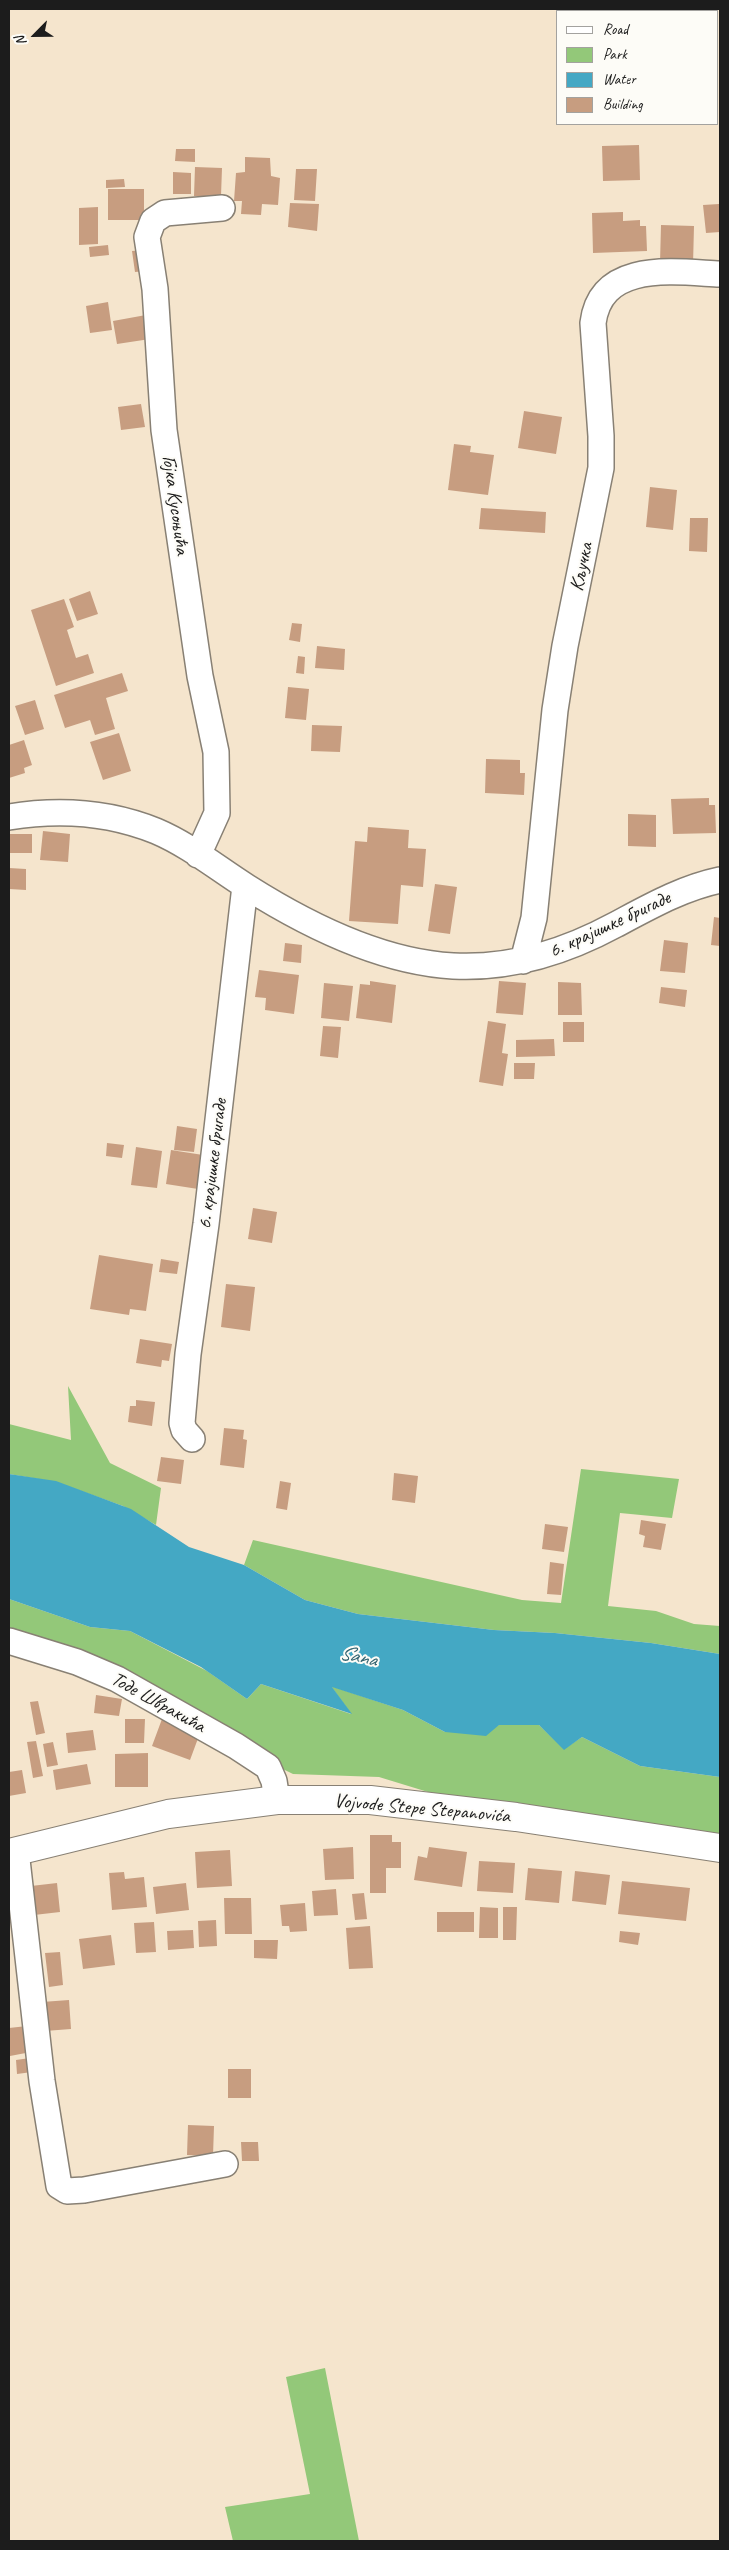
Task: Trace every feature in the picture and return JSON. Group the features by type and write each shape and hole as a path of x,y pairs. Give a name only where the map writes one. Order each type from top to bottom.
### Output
{"main road":[{"name":"Vojvode Stepe Stepanovića","path":"12,1852 168,1814 276,1800 370,1800 516,1817 720,1848"}],"street":[{"name":"Гојка Кусоњића","path":"198,855 217,812 216,752 200,676 164,430 155,289 147,237 153,221 165,213 222,208"},
{"name":"Кључка","path":"523,961 534,918 555,710 565,646 601,468 602,436 593,323 595,310 607,290 615,284 639,275 670,272 720,274"},
{"name":"6. крајишке бригаде","path":"9,817 60,812 110,817 157,831 245,886 316,924 391,955 454,966 523,961 592,937 682,891 720,880"},
{"name":"6. крајишке бригаде","path":"192,1439 184,1430 182,1423 188,1354 206,1224 245,886"},
{"name":"Тоде Швракића","path":"9,1641 77,1662 117,1679 236,1746 268,1767 274,1781 276,1800"},
{"path":"12,1852 42,2081 59,2186 67,2191 84,2190 225,2164"}],"green space":[{"path":"68,1386 110,1463 161,1488 156,1525 123,1506 56,1482 9,1474 9,1424 71,1440"},
{"path":"581,1469 679,1479 672,1518 620,1513 608,1606 656,1611 694,1624 720,1626 720,1654 651,1643 555,1633 494,1630 358,1614 305,1600 244,1565 253,1540 522,1600 561,1603"},
{"path":"9,1599 90,1627 130,1631 207,1671 247,1699 261,1684 351,1714 331,1686 403,1710 445,1732 499,1725 539,1725 564,1749 582,1737 640,1766 720,1777 720,1836 428,1792 379,1777 293,1774 9,1635"},
{"path":"325,2368 359,2541 233,2541 225,2507 310,2494 286,2377"}],"water":[{"name":"Sana","path":"9,1474 56,1481 131,1509 189,1547 244,1565 305,1600 358,1614 494,1630 555,1633 651,1643 720,1654 720,1777 640,1766 582,1737 564,1750 539,1725 499,1725 486,1736 445,1732 403,1710 332,1687 352,1714 261,1684 247,1699 201,1667 130,1631 90,1627 9,1599"}],"building":[{"path":"639,145 640,180 603,181 602,146"},
{"path":"176,149 195,149 195,162 175,161"},
{"path":"245,157 270,158 271,176 280,178 278,205 262,204 261,215 241,214 242,201 234,201 236,173 245,172"},
{"path":"195,167 222,168 221,196 212,196 212,202 202,202 202,196 194,196"},
{"path":"296,169 317,169 315,201 294,200"},
{"path":"173,172 191,173 191,194 173,194"},
{"path":"124,179 125,187 106,188 106,180"},
{"path":"108,189 144,189 144,220 108,220"},
{"path":"290,203 319,204 317,231 288,227"},
{"path":"719,204 720,232 706,233 703,205"},
{"path":"98,207 98,244 79,245 79,208"},
{"path":"623,212 623,221 640,220 640,226 646,226 647,251 593,253 592,213"},
{"path":"661,225 694,226 693,265 660,263"},
{"path":"108,245 109,255 90,257 89,247"},
{"path":"144,250 146,271 135,272 132,251"},
{"path":"108,302 112,330 90,333 86,306"},
{"path":"146,315 150,339 117,344 113,321"},
{"path":"141,404 145,427 121,430 118,407"},
{"path":"524,411 562,417 556,454 518,448"},
{"path":"454,444 471,446 470,452 494,455 488,495 448,490"},
{"path":"650,487 677,490 673,530 646,527"},
{"path":"481,508 546,512 545,533 479,529"},
{"path":"690,518 708,518 707,552 689,551"},
{"path":"90,591 98,614 77,621 69,599"},
{"path":"64,599 74,627 67,630 76,658 88,654 94,673 56,686 31,610"},
{"path":"292,623 302,624 300,642 289,640"},
{"path":"317,646 345,649 344,670 315,668"},
{"path":"298,656 305,657 304,674 296,673"},
{"path":"122,673 128,691 106,698 115,729 95,735 90,720 65,728 54,695"},
{"path":"288,687 309,689 306,720 285,718"},
{"path":"35,700 44,729 25,735 15,706"},
{"path":"312,725 342,726 340,752 311,751"},
{"path":"119,733 131,771 103,780 90,742"},
{"path":"24,740 32,765 24,768 25,773 9,778 9,745"},
{"path":"486,759 520,760 520,773 525,773 524,795 485,793"},
{"path":"709,798 709,805 715,805 716,833 673,834 671,799"},
{"path":"628,814 656,815 656,847 628,846"},
{"path":"368,827 409,830 408,848 426,849 423,887 401,885 398,924 349,921 355,841 367,842"},
{"path":"43,831 70,834 68,862 40,860"},
{"path":"9,834 32,834 32,853 9,853"},
{"path":"9,868 26,869 26,890 9,889"},
{"path":"435,884 457,887 450,934 428,931"},
{"path":"714,917 720,918 720,946 711,945"},
{"path":"664,940 688,943 685,973 660,971"},
{"path":"285,943 302,945 301,963 283,961"},
{"path":"259,970 299,975 294,1014 265,1010 266,998 255,997"},
{"path":"370,981 396,985 392,1023 356,1018 360,984 370,985"},
{"path":"499,981 526,983 523,1015 496,1013"},
{"path":"558,982 581,983 582,1015 558,1015"},
{"path":"324,983 353,986 349,1021 321,1018"},
{"path":"661,987 687,990 685,1007 659,1003"},
{"path":"488,1021 506,1024 502,1053 508,1054 503,1086 479,1082"},
{"path":"563,1022 584,1022 584,1042 563,1042"},
{"path":"323,1026 341,1027 338,1058 320,1056"},
{"path":"554,1039 555,1056 516,1057 516,1040"},
{"path":"514,1063 535,1063 534,1079 514,1079"},
{"path":"177,1126 197,1129 194,1152 174,1150"},
{"path":"107,1143 124,1145 122,1158 106,1156"},
{"path":"136,1147 162,1151 157,1188 131,1185"},
{"path":"171,1150 203,1155 198,1189 166,1184"},
{"path":"253,1208 277,1212 272,1243 248,1239"},
{"path":"99,1255 153,1264 146,1311 130,1309 129,1315 90,1309"},
{"path":"161,1259 179,1262 177,1274 159,1272"},
{"path":"226,1284 255,1287 250,1331 221,1327"},
{"path":"140,1339 172,1344 169,1361 162,1360 161,1367 136,1363"},
{"path":"136,1400 155,1402 152,1426 128,1422 130,1406 136,1406"},
{"path":"224,1428 244,1430 243,1439 247,1440 244,1468 220,1465"},
{"path":"161,1457 184,1460 181,1484 157,1481"},
{"path":"394,1473 418,1476 415,1503 392,1500"},
{"path":"280,1481 291,1483 287,1510 276,1508"},
{"path":"641,1520 666,1524 661,1550 643,1547 645,1536 639,1534"},
{"path":"545,1524 568,1527 564,1552 542,1549"},
{"path":"550,1562 564,1564 561,1595 547,1594"},
{"path":"96,1695 122,1699 119,1716 94,1713"},
{"path":"38,1701 45,1733 36,1735 30,1702"},
{"path":"125,1719 145,1719 144,1743 125,1743"},
{"path":"162,1719 200,1733 190,1760 152,1746"},
{"path":"93,1730 96,1750 68,1753 66,1733"},
{"path":"36,1741 43,1776 33,1778 27,1742"},
{"path":"53,1742 58,1765 47,1767 43,1744"},
{"path":"148,1753 148,1787 115,1787 115,1754"},
{"path":"87,1764 91,1784 56,1790 53,1770"},
{"path":"22,1770 26,1793 9,1796 9,1772"},
{"path":"370,1835 392,1835 392,1842 401,1842 401,1868 386,1868 386,1893 370,1893"},
{"path":"353,1847 354,1879 325,1880 323,1849"},
{"path":"429,1847 467,1852 462,1887 414,1880 418,1856 427,1858"},
{"path":"230,1850 232,1886 197,1888 195,1852"},
{"path":"479,1861 515,1863 513,1893 477,1891"},
{"path":"528,1868 562,1871 559,1903 525,1900"},
{"path":"575,1871 610,1875 606,1905 572,1901"},
{"path":"124,1872 125,1879 144,1877 147,1907 112,1910 109,1873"},
{"path":"622,1881 690,1888 686,1921 618,1914"},
{"path":"57,1883 60,1912 34,1915 31,1886"},
{"path":"186,1883 189,1910 156,1914 153,1887"},
{"path":"336,1889 338,1915 314,1916 312,1891"},
{"path":"364,1893 367,1919 355,1920 352,1894"},
{"path":"224,1898 251,1898 252,1934 225,1934"},
{"path":"305,1903 307,1931 290,1932 289,1926 282,1926 280,1905"},
{"path":"480,1907 498,1908 498,1938 479,1938"},
{"path":"503,1907 517,1907 516,1940 503,1940"},
{"path":"437,1912 474,1912 474,1932 437,1932"},
{"path":"216,1920 217,1946 199,1947 198,1921"},
{"path":"154,1922 156,1952 136,1953 134,1923"},
{"path":"370,1926 373,1968 349,1969 346,1928"},
{"path":"193,1930 194,1948 168,1950 167,1931"},
{"path":"620,1931 640,1933 638,1945 619,1942"},
{"path":"111,1935 115,1965 83,1969 79,1939"},
{"path":"254,1940 278,1940 277,1959 254,1958"},
{"path":"60,1952 63,1985 49,1987 45,1953"},
{"path":"69,2000 71,2029 45,2031 42,2002"},
{"path":"27,2026 31,2052 10,2056 9,2028"},
{"path":"30,2058 32,2072 17,2074 16,2060"},
{"path":"228,2069 251,2069 251,2098 228,2098"},
{"path":"188,2125 214,2126 213,2156 187,2155"},
{"path":"241,2142 258,2142 259,2161 242,2161"}]}
